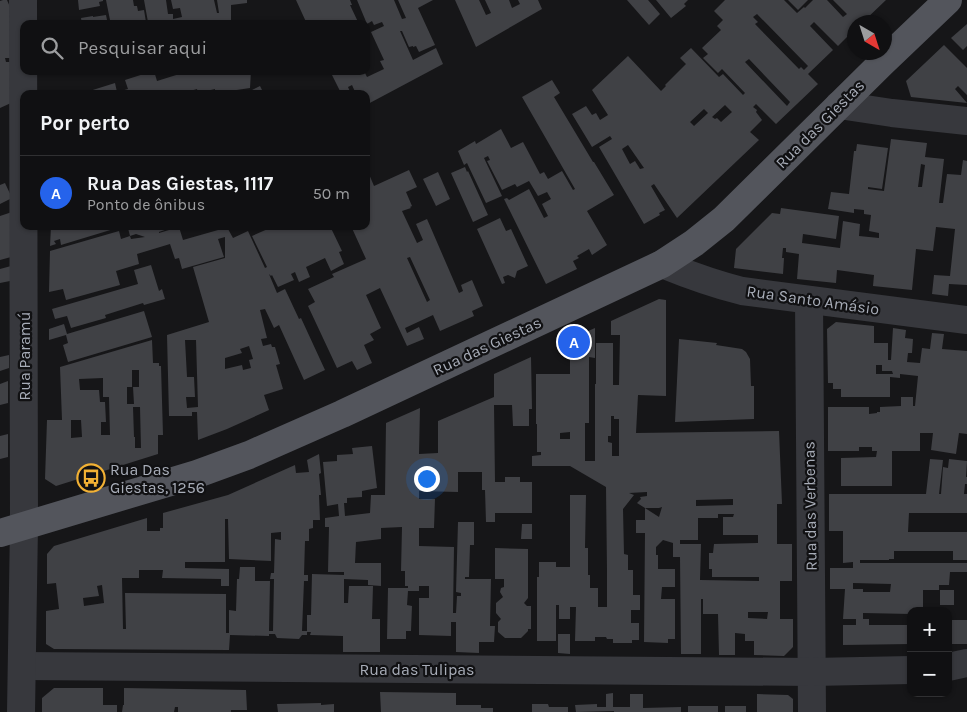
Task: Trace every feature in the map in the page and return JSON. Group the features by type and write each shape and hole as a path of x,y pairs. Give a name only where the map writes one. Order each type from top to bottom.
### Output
{"main road":[{"name":"Rua das Giestas","path":"12,529 197,474 249,455 342,414 662,264 694,243 724,219 948,0"}],"street":[{"name":"Rua Paramú","path":"23,0 23,20"},
{"name":"Rua Paramú","path":"21,75 21,90"},
{"path":"839,105 967,122"},
{"name":"Rua Paramú","path":"20,144 12,529 22,666 21,712"},
{"name":"Rua Santo Amásio","path":"662,264 693,277 733,289 967,320"},
{"name":"Rua das Verbenas","path":"808,300 812,712"},
{"path":"952,665 967,663"},
{"name":"Rua das Tulipas","path":"22,666 812,672 907,670"}],"building":[{"path":"7,0 13,14 9,16 15,29 14,58 5,58 6,62 17,62 11,103 0,108 0,1"},
{"path":"78,0 103,1 99,2 100,6 79,10"},
{"path":"106,0 133,0 134,6 137,6 138,11 144,10 146,20 110,20"},
{"path":"144,0 166,0 168,14 173,14 173,19 182,17 180,8 173,9 171,0 214,0 217,13 219,13 217,0 247,0 247,3 231,5 231,20 148,20"},
{"path":"296,0 350,0 352,5 350,5 357,20 305,20"},
{"path":"357,0 394,0 402,19 406,18 398,0 433,0 418,8 435,45 419,52 416,46 409,47 402,31 400,31 413,60 436,48 443,64 370,103 370,90 354,90 352,85 348,87 349,90 340,90 332,75 366,75 367,77 384,69 380,61 384,60 371,32 384,26 382,22 374,25 372,21 365,20"},
{"path":"455,0 479,0 486,15 491,13 485,0 509,0 512,8 520,4 518,0 538,0 542,9 476,47"},
{"path":"627,0 648,0 660,14 649,25"},
{"path":"656,0 688,0 684,4 686,6 671,18"},
{"path":"725,0 784,0 797,13 813,0 827,0 843,17 847,14 833,0 886,0 870,15 847,15 847,37 838,46 814,22 810,26 833,50 808,74 818,84 776,124 756,104 753,107 757,110 756,112 762,120 750,132 759,140 677,218 654,184 651,186 665,210 644,224 599,147 612,139 610,136 592,147 572,114 586,106 592,115 596,113 600,120 608,115 592,90 628,56 661,91 686,64 680,58 691,48 719,77 723,74 743,95 745,93 722,69 718,73 703,58 708,54 702,48 721,30 717,26 723,20 714,11","holes":["757,14 808,66 804,70 801,67 799,69 755,24 758,22 753,17","749,59 790,102 787,106 745,62","725,105 732,112 721,122 717,118 712,117","704,109 708,113 694,126 690,122","628,145 644,168 640,169 635,161 630,164 622,149"]},
{"path":"788,0 808,0 798,10"},
{"path":"106,15 107,20 81,20 81,18 93,16"},
{"path":"967,24 967,46 963,50 951,38"},
{"path":"944,45 967,68 967,95 958,86 955,89 967,103 911,97 906,81"},
{"path":"141,75 155,75 157,81 176,75 251,75 250,88 237,90 124,90 128,89 125,80"},
{"path":"552,80 560,93 554,97 614,195 587,211 607,245 592,255 589,249 577,256 579,258 573,261 577,269 546,284 504,199 507,198 509,200 529,189 544,218 548,216 542,204 551,199 547,192 538,196 529,181 517,187 515,184 502,190 487,161 490,160 488,156 484,158 502,196 486,203 467,163 464,165 458,151 475,141 476,144 501,129 511,148 523,142 540,174 544,172 548,179 562,171 573,190 575,189 522,97"},
{"path":"115,83 117,90 93,90"},
{"path":"260,86 262,90 252,90"},
{"path":"891,139 927,143 925,157 944,159 939,203 943,203 947,174 961,175 963,160 967,161 967,285 949,284 948,296 932,294 934,275 950,276 955,229 936,227 933,251 916,249 912,290 873,286 874,275 837,270 836,283 797,279 799,254 786,252 786,248 783,248 783,274 734,268 736,249 772,213 780,214 781,208 839,216 836,239 803,234 802,243 840,248 843,221 860,224 859,236 879,238 879,233 869,231 871,215 864,214 864,210 854,209 854,213 828,209 831,192 849,194 854,151 856,151 857,144 888,148 882,189 868,187 868,189 884,191","holes":["921,164 925,165 922,187 918,187"]},
{"path":"465,167 488,215 473,222 451,173"},
{"path":"409,170 417,187 406,192 412,206 402,211 417,243 423,240 416,224 427,219 459,293 463,291 461,285 472,280 483,306 472,311 474,316 440,331 433,315 405,328 407,333 419,327 424,339 407,346 380,288 366,295 381,328 370,334 374,340 364,345 372,363 357,370 352,361 337,368 308,306 315,302 308,289 334,277 332,274 366,259 353,230 370,230 370,176 374,186","holes":["410,257 430,300 427,302 407,258"]},
{"path":"438,172 450,199 436,206 423,179"},
{"path":"5,183 12,198 0,204 0,185"},
{"path":"12,212 11,257 0,260 0,216"},
{"path":"500,218 506,231 511,229 528,266 517,271 515,278 508,275 503,277 505,283 502,284 477,229"},
{"path":"51,230 110,230 61,245 60,239 54,241 56,244 50,246"},
{"path":"128,230 165,230 159,233 169,230 180,230 183,240 218,230 229,230 233,238 248,231 265,268 267,267 252,236 266,230 332,230 342,251 339,252 344,264 331,271 325,258 306,267 310,277 299,282 295,272 291,274 294,280 278,287 272,275 269,274 277,293 285,289 299,319 301,318 325,370 304,380 279,325 274,328 265,309 260,310 267,338 261,339 263,346 271,344 272,347 275,347 280,364 276,365 283,389 264,395 269,410 198,440 197,412 192,412 192,416 169,416 167,335 209,322 193,267 225,258 225,237 218,239 224,257 182,269 179,258 175,259 170,244 137,254 139,264 116,271 120,285 66,300 63,289 49,292 50,251 119,231 121,239 130,236","holes":["136,234 145,237 131,239 130,236","185,340 196,340 198,407 187,408 186,397 195,397 194,377 187,377","249,346 253,359 249,360 251,368 243,370 242,365 225,369 225,358 242,353 240,349"]},
{"path":"151,265 159,291 162,289 165,299 144,305 143,303 105,315 106,318 71,328 67,316 55,319 52,309 138,284 134,270"},
{"path":"11,266 10,281 0,283 0,269"},
{"path":"659,299 666,300 666,396 638,395 636,433 779,431 782,504 777,504 777,544 792,544 792,581 780,581 780,619 793,619 793,647 784,656 754,655 754,641 745,641 745,634 735,633 735,655 719,655 718,614 703,614 703,599 701,599 701,654 681,654 680,557 673,557 673,543 663,540 656,547 658,569 675,569 675,587 662,587 661,599 675,599 675,639 668,639 668,643 644,642 645,533 636,533 636,520 645,520 645,508 637,503 641,499 640,497 647,496 647,492 629,493 634,495 623,509 624,554 628,555 628,570 633,570 633,595 640,595 640,610 631,610 631,623 639,623 639,640 632,640 632,643 613,643 613,639 595,637 595,641 575,641 576,607 570,607 570,619 559,619 559,605 556,605 556,641 537,641 537,577 539,577 539,562 556,562 556,567 570,567 570,495 586,495 585,548 588,548 590,588 598,588 598,607 607,607 607,570 606,487 570,466 532,466 532,456 541,455 541,452 537,452 536,374 570,374 570,339 595,328 595,358 589,357 589,423 585,423 585,461 595,461 596,343 613,343 613,385 619,385 620,335 611,335 611,321","holes":["611,416 614,416 614,419 619,419 619,456 612,456 612,443 608,442 608,436 611,436","570,432 570,439 560,439 560,433","733,499 733,505 696,506 696,500","662,507 659,517 645,508","718,514 734,514 733,517 723,517 723,535 758,535 758,543 714,544 713,553 709,553 709,569 712,569 712,577 759,577 759,581 700,580 701,544 680,544 680,540 698,540 698,518 718,518","748,612 768,612 767,619 748,618"]},
{"path":"144,311 152,337 68,362 63,345 68,343 66,335 49,340 49,329 64,324 67,334"},
{"path":"836,322 874,326 874,343 888,343 888,360 891,360 893,328 906,330 905,338 913,339 912,353 908,353 907,362 920,363 922,348 930,349 932,333 944,334 942,349 967,351 967,434 959,433 956,454 931,450 933,433 920,433 920,451 892,451 892,486 841,486 841,458 876,457 877,451 872,451 872,447 859,447 859,451 828,451 828,407 869,407 869,414 877,413 880,412 880,407 901,406 901,397 913,397 913,406 915,406 918,376 900,374 900,378 890,377 890,397 841,397 841,389 833,389 833,383 828,383 827,329","holes":["876,365 882,365 882,371 892,371 893,374 876,374"]},
{"path":"679,339 717,343 716,345 742,349 746,352 750,359 751,386 754,386 754,419 675,422"},
{"path":"152,340 153,363 159,363 159,366 161,366 163,435 158,435 158,454 56,486 45,479 47,420 62,420 60,367","holes":["132,370 139,370 139,387 133,387 134,404 127,404 127,387 132,387","103,378 103,397 109,397 110,435 101,435 101,422 106,422 105,402 100,402 99,390 80,390 79,379","133,407 140,407 141,448 135,448","71,420 81,420 82,437 71,438"]},
{"path":"9,355 9,368 0,371 0,357"},
{"path":"531,357 532,409 529,409 529,426 513,426 512,405 494,405 495,482 505,482 505,477 520,477 520,482 532,482 532,513 495,513 495,522 486,522 485,490 482,490 482,472 458,472 458,492 419,491 419,499 435,499 434,528 419,528 419,546 454,547 453,613 456,613 457,596 461,596 461,593 456,592 458,522 474,522 474,545 470,545 469,577 465,577 465,579 491,579 490,626 495,626 494,642 479,642 479,653 456,652 456,622 451,622 451,636 419,635 419,598 429,598 429,586 419,586 419,591 408,591 407,605 412,606 411,631 406,631 406,639 387,639 388,588 408,588 408,586 405,586 405,571 401,571 402,527 381,528 381,539 356,542 355,563 381,563 381,586 368,585 368,580 344,579 344,603 348,603 349,586 373,586 372,619 380,619 380,652 343,652 343,636 310,635 311,632 307,632 307,615 311,615 312,574 344,575 344,572 328,572 329,527 325,527 325,518 339,516 338,504 327,506 323,462 337,461 337,455 353,454 352,448 372,446 377,488 362,491 362,497 347,498 347,503 344,503 345,516 370,513 371,495 385,495 386,423 420,408 419,454 438,453 438,421 494,397 494,374"},
{"path":"8,381 8,403 0,405 0,384"},
{"path":"8,434 8,457 0,459 0,436"},
{"path":"319,454 321,495 319,495 320,520 313,520 313,528 309,529 309,541 305,541 304,575 308,575 308,581 304,581 302,631 307,631 307,635 302,635 299,639 277,638 275,634 269,634 269,636 230,635 229,650 54,649 46,644 46,611 59,609 56,583 47,584 47,554 54,546 147,518 147,531 160,531 160,528 163,528 163,513 228,495 295,465 296,473 309,472 307,460","holes":["225,519 228,519 229,559 271,561 271,533 281,532 281,540 275,539 274,573 271,573 270,579 274,579 273,631 269,631 270,581 255,581 255,567 240,567 239,579 237,579 236,611 229,610 229,633 226,633 226,594 125,593 126,629 123,629 122,578 139,578 139,570 163,570 162,578 221,579 221,586 229,586 229,569 185,568 185,562 225,562","102,585 104,603 84,606 83,598 99,596 97,586"]},
{"path":"930,459 943,460 939,494 941,494 943,467 948,468 949,459 967,461 967,484 965,484 964,494 967,494 967,513 909,513 908,532 967,532 967,560 953,560 953,551 894,551 894,559 860,560 860,563 967,563 967,572 950,572 949,585 939,585 939,590 923,590 923,607 907,607 907,614 863,613 863,619 869,619 869,625 907,625 907,644 843,645 843,625 856,625 856,619 843,619 845,589 830,589 830,568 853,568 853,562 843,563 843,531 829,531 829,494 926,494","holes":["853,583 891,584 890,592 863,592 863,589 853,589"]},
{"path":"522,524 532,524 532,539 521,539"},
{"path":"495,548 528,549 528,598 524,603 527,606 531,606 531,629 528,629 521,638 505,638 498,632 498,622 501,619 496,613 496,603 503,597 500,592 501,588 504,587 504,579 495,579"},
{"path":"940,590 954,590 954,605 940,605"},
{"path":"952,620 967,620 967,644 952,644"},
{"path":"558,634 570,634 570,654 558,653"},
{"path":"54,688 103,688 103,705 117,705 117,712 42,712 42,698"},
{"path":"124,688 246,690 247,710 231,710 231,712 178,712 178,707 175,707 174,712 122,712"},
{"path":"380,692 456,693 456,705 481,705 481,708 493,708 493,712 381,712"},
{"path":"613,693 613,707 630,707 630,694 643,694 643,708 681,707 681,712 576,712 575,705 597,704 597,707 606,707 606,694"},
{"path":"757,694 788,695 793,699 793,712 757,712"},
{"path":"321,703 321,705 334,704 334,712 278,712 277,704"},
{"path":"532,704 548,704 549,707 568,707 568,712 532,712"},
{"path":"688,706 718,706 718,712 688,712"},
{"path":"725,706 746,706 746,712 725,712"}],"place":[{"name":"Rua Das Giestas, 1117","path":"574,342"},
{"name":"Rua Das Giestas, 1256","path":"91,478"}]}
